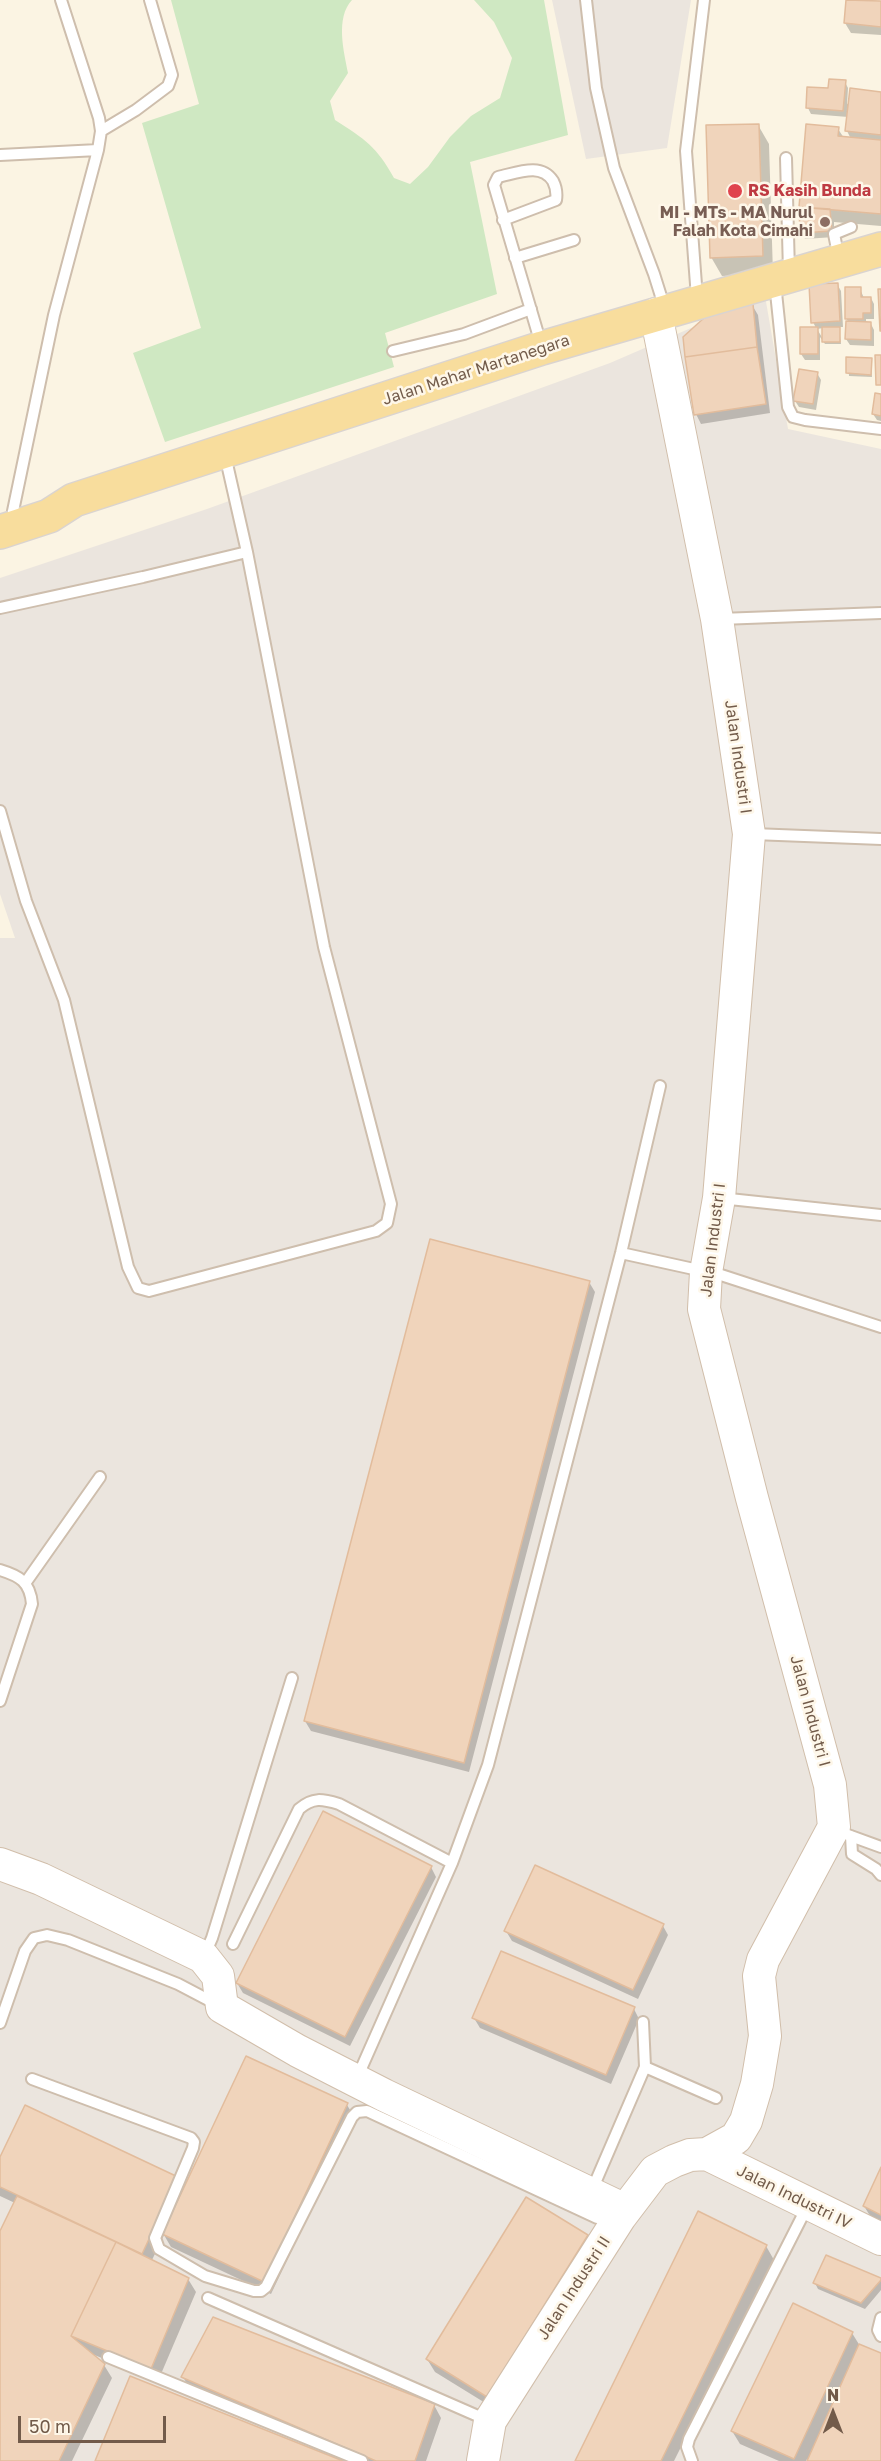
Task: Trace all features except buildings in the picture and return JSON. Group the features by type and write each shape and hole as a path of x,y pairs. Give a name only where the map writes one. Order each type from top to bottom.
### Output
{"main road":[{"name":"Jalan Mahar Martanegara","path":"4,519 50,516 74,500 542,348 881,249"},
{"name":"Jalan Industri I","path":"661,312 717,619 749,834 719,1198 706,1272 704,1309 755,1510 843,1832"},
{"path":"707,2154 736,2138 746,2121 757,2084 765,2036 759,1976 762,1959 843,1832"},
{"path":"0,1864 41,1879 203,1957 218,1976 222,2007 298,2052 591,2193 623,2213"},
{"name":"Jalan Industri IV","path":"707,2154 881,2239"},
{"name":"Jalan Industri II","path":"483,2461 490,2421 623,2213 656,2171 682,2158 707,2154"}],"lane":[{"path":"4,519 101,131 99,118 61,0"},
{"path":"101,131 136,110 168,86 171,80 172,75 150,0"},
{"path":"586,0 596,88 614,168 654,274 661,312"},
{"path":"698,302 686,151 704,0"},
{"path":"0,155 98,150"},
{"path":"786,158 782,278 788,407 793,417 805,420 881,429"},
{"path":"504,220 556,200 555,185 549,175 542,170 534,170 498,177 494,185 504,220 515,258 542,348"},
{"path":"840,262 834,234 851,227"},
{"path":"515,258 574,240"},
{"path":"393,351 464,334 531,309"},
{"path":"0,811 27,901 64,1000 128,1267 138,1288 145,1291 157,1289 376,1231 387,1223 391,1204 324,947 247,552 224,451"},
{"path":"0,608 143,578 247,552"},
{"path":"717,619 881,613"},
{"path":"749,834 881,839"},
{"path":"356,2081 452,1863 475,1795 488,1765 621,1252 660,1086"},
{"path":"719,1198 881,1215"},
{"path":"621,1252 721,1275 881,1327"},
{"path":"27,1582 100,1477"},
{"path":"0,1570 14,1574 27,1582 31,1591 32,1604 0,1701"},
{"path":"203,1957 212,1938 292,1678"},
{"path":"233,1944 299,1809 306,1803 319,1798 339,1804 452,1863"},
{"path":"843,1832 881,1847"},
{"path":"843,1832 852,1854 876,1869 881,1875"},
{"path":"0,2023 25,1951 34,1938 46,1935 68,1940 178,1984 222,2007"},
{"path":"591,2193 645,2067 643,2022"},
{"path":"645,2067 716,2098"},
{"path":"32,2079 191,2138 194,2142 193,2148 156,2238 156,2243 159,2249 205,2276 254,2291 261,2291 266,2287 352,2117 357,2112 367,2111 597,2218 623,2213"},
{"path":"692,2461 687,2447 689,2439 808,2204"},
{"path":"208,2298 490,2421"},
{"path":"881,2318 878,2330 881,2336"},
{"path":"108,2357 362,2461"}],"shaded area":[{"path":"552,0 691,0 667,148 586,159"},
{"path":"765,296 788,429 881,449 881,2461 0,2461 0,938 15,938 0,894 0,578 207,509 610,363"}],"green space":[{"path":"171,0 352,0 347,7 342,25 348,73 330,101 335,120 369,144 394,178 410,184 428,167 450,137 471,116 500,98 512,58 494,22 474,0 544,0 568,135 470,162 497,294 385,333 394,367 165,442 133,353 201,328 142,123 199,104"}],"place":[{"name":"RS Kasih Bunda","path":"735,191"},
{"name":"MI - MTs - MA Nurul Falah Kota Cimahi","path":"825,222"}]}
